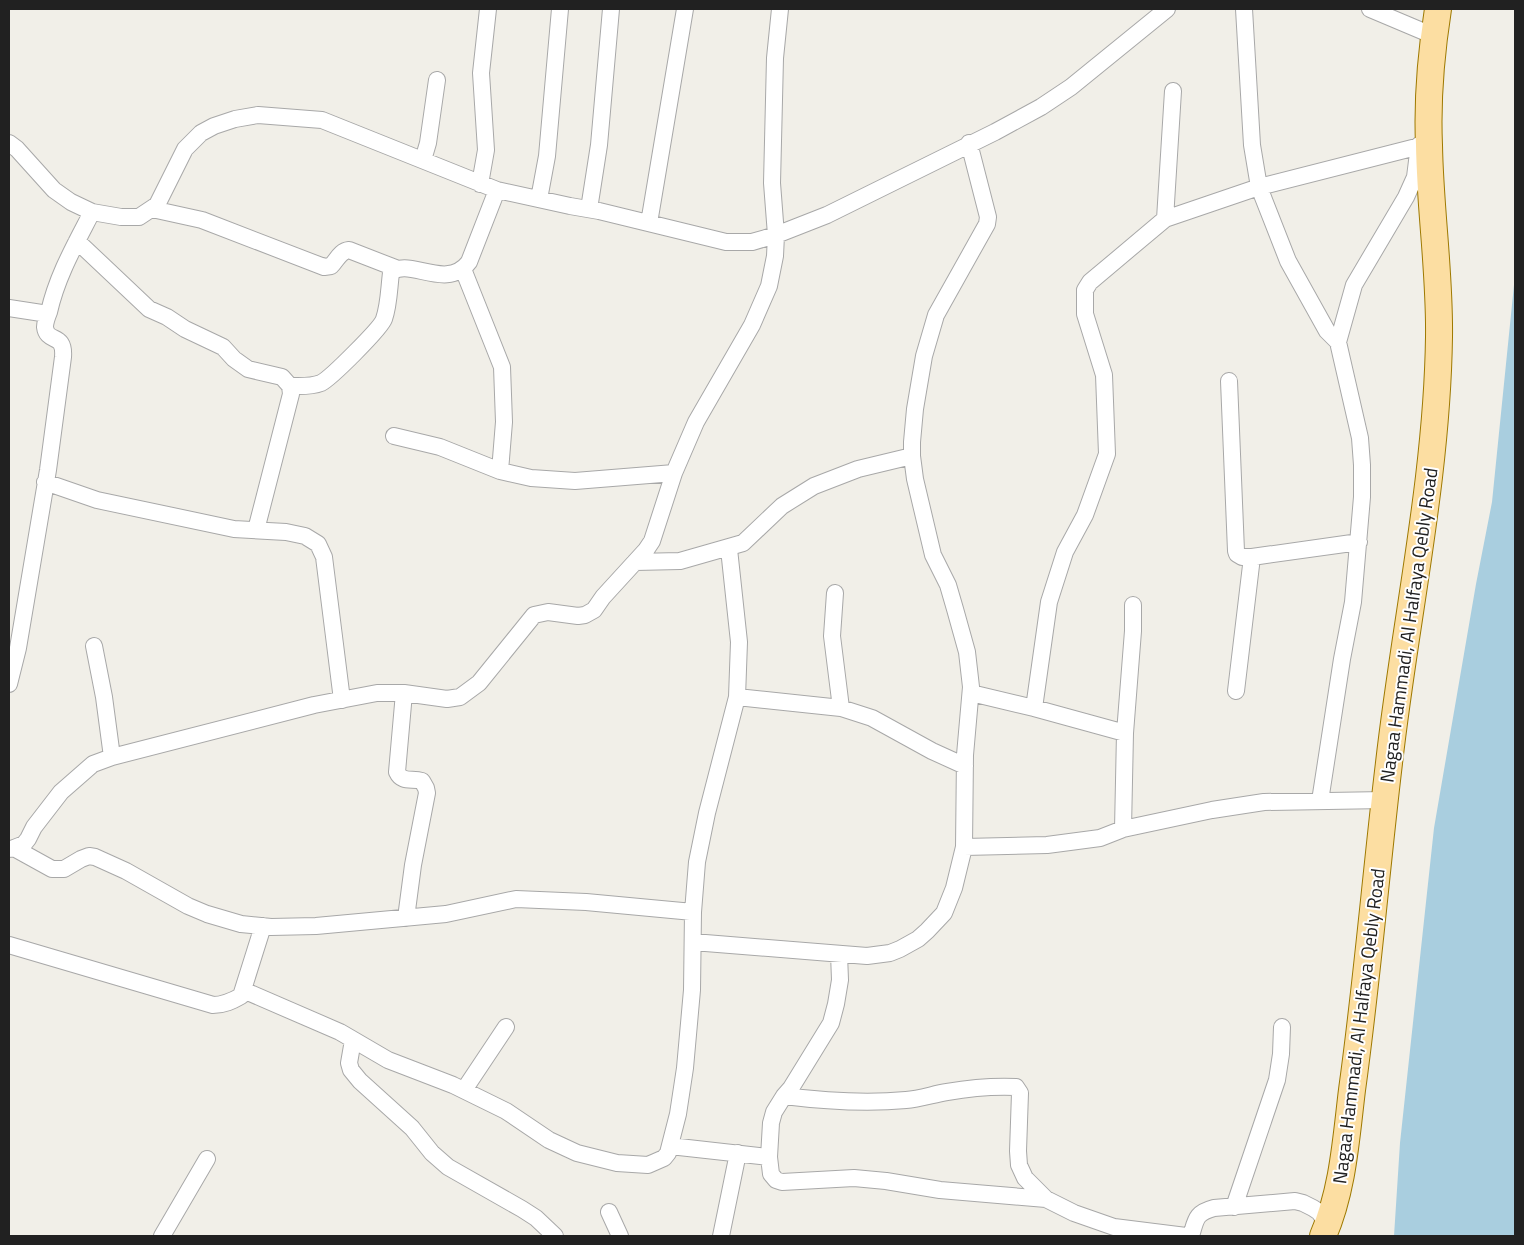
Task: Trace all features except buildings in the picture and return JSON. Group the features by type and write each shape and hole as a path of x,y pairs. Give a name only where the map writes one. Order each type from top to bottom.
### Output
{"main road":[{"name":"Nagaa Hammadi, Al Halfaya Qebly Road","path":"1326,1231 1338,1193 1358,1051 1389,763 1429,473 1438,382 1439,292 1424,145 1438,9"}],"street":[{"path":"480,184 486,150 481,73 488,9"},
{"path":"539,200 547,156 560,9"},
{"path":"589,209 599,146 610,9"},
{"path":"650,223 685,9"},
{"path":"12,848 24,844 34,827 61,792 93,764 112,757 314,705 377,693 404,693 447,699 460,697 479,683 532,617 548,612 568,616 585,615 594,610 652,541 674,473 696,422 748,332 769,286 776,256 772,183 775,58 780,9"},
{"path":"9,143 17,149 54,190 72,202 92,212 121,218 139,217 158,205 185,149 201,134 214,126 235,118 258,115 322,120 497,190 589,209 726,242 752,242 776,235 827,215 969,143 995,132 1041,107 1071,87 1167,9"},
{"path":"1244,9 1252,145 1259,187 1288,261 1318,317 1327,331 1338,342"},
{"path":"1370,9 1434,36"},
{"path":"423,160 428,143 437,80"},
{"path":"1165,219 1173,91"},
{"path":"693,942 867,956 890,953 918,939 927,931 944,913 954,888 964,847 966,766 971,693 966,652 948,585 933,555 915,479 912,456 915,409 924,356 936,315 987,224 988,217 969,143"},
{"path":"1034,708 1049,602 1065,552 1085,515 1107,454 1104,375 1085,314 1086,290 1090,282 1165,219 1259,187 1424,145 1415,177 1406,197 1354,285 1338,342 1360,438 1362,465 1359,542 1353,602 1342,659 1320,801"},
{"path":"152,209 202,220 324,266 331,266 340,254 349,250 398,269 448,276 463,269 469,262 497,190"},
{"path":"9,684 18,648 45,482 64,347 48,334 45,329 58,281 92,212"},
{"path":"77,241 149,309 223,348 248,369 282,377 290,386 291,394 256,530"},
{"path":"290,386 310,386 323,382 377,331 384,320 391,273 398,269"},
{"path":"463,269 502,367 504,422 500,471"},
{"path":"9,308 48,314"},
{"path":"1229,381 1236,554 1242,557 1252,557 1359,542"},
{"path":"394,436 440,447 500,471 531,478 575,481 674,473"},
{"path":"635,562 680,561 743,543 782,506 814,486 858,469 912,456"},
{"path":"45,482 97,500 234,529 286,532 304,536 318,544 324,557 342,700"},
{"path":"243,990 340,1032 388,1060 464,1090 506,1111 549,1140 577,1153 617,1163 648,1165 664,1158 668,1153 678,1114 685,1068 692,990 693,912 697,862 707,813 737,697 739,642 729,548"},
{"path":"1236,691 1252,557"},
{"path":"835,593 832,636 841,708"},
{"path":"1123,829 1125,733 1133,631 1133,605"},
{"path":"94,646 104,697 112,757"},
{"path":"404,693 397,772 400,778 422,781 427,793 413,865 406,918"},
{"path":"971,693 1125,733"},
{"path":"737,697 841,708 872,718 932,751 966,766"},
{"path":"964,847 1047,845 1100,838 1123,829 1212,810 1264,802 1385,800"},
{"path":"12,848 52,869 69,868 81,859 89,856 100,859 200,911 242,924 263,926 316,926 446,914 516,899 586,902 693,912"},
{"path":"9,945 213,1005 230,1002 241,996 263,926"},
{"path":"839,954 840,980 831,1023 792,1088 784,1096 774,1112 771,1122 769,1157 771,1174 776,1180 782,1182 854,1178 940,1190 1046,1199"},
{"path":"464,1090 506,1027"},
{"path":"1234,1207 1277,1080 1281,1054 1282,1027"},
{"path":"353,1040 349,1064 351,1070 360,1081 412,1128 432,1153 448,1167 529,1213 555,1236"},
{"path":"784,1096 827,1101 867,1102 907,1100 950,1091 1000,1086 1016,1087 1020,1092 1019,1165 1025,1178 1046,1199 1074,1213 1114,1227 1186,1236"},
{"path":"670,1146 769,1157"},
{"path":"721,1236 738,1154"},
{"path":"162,1236 207,1159"},
{"path":"1191,1236 1198,1215 1204,1210 1282,1202 1303,1203 1319,1212 1326,1231"},
{"path":"609,1212 620,1236"}],"water":[{"path":"1515,275 1515,1236 1394,1236 1400,1143 1434,828 1492,502"}]}
